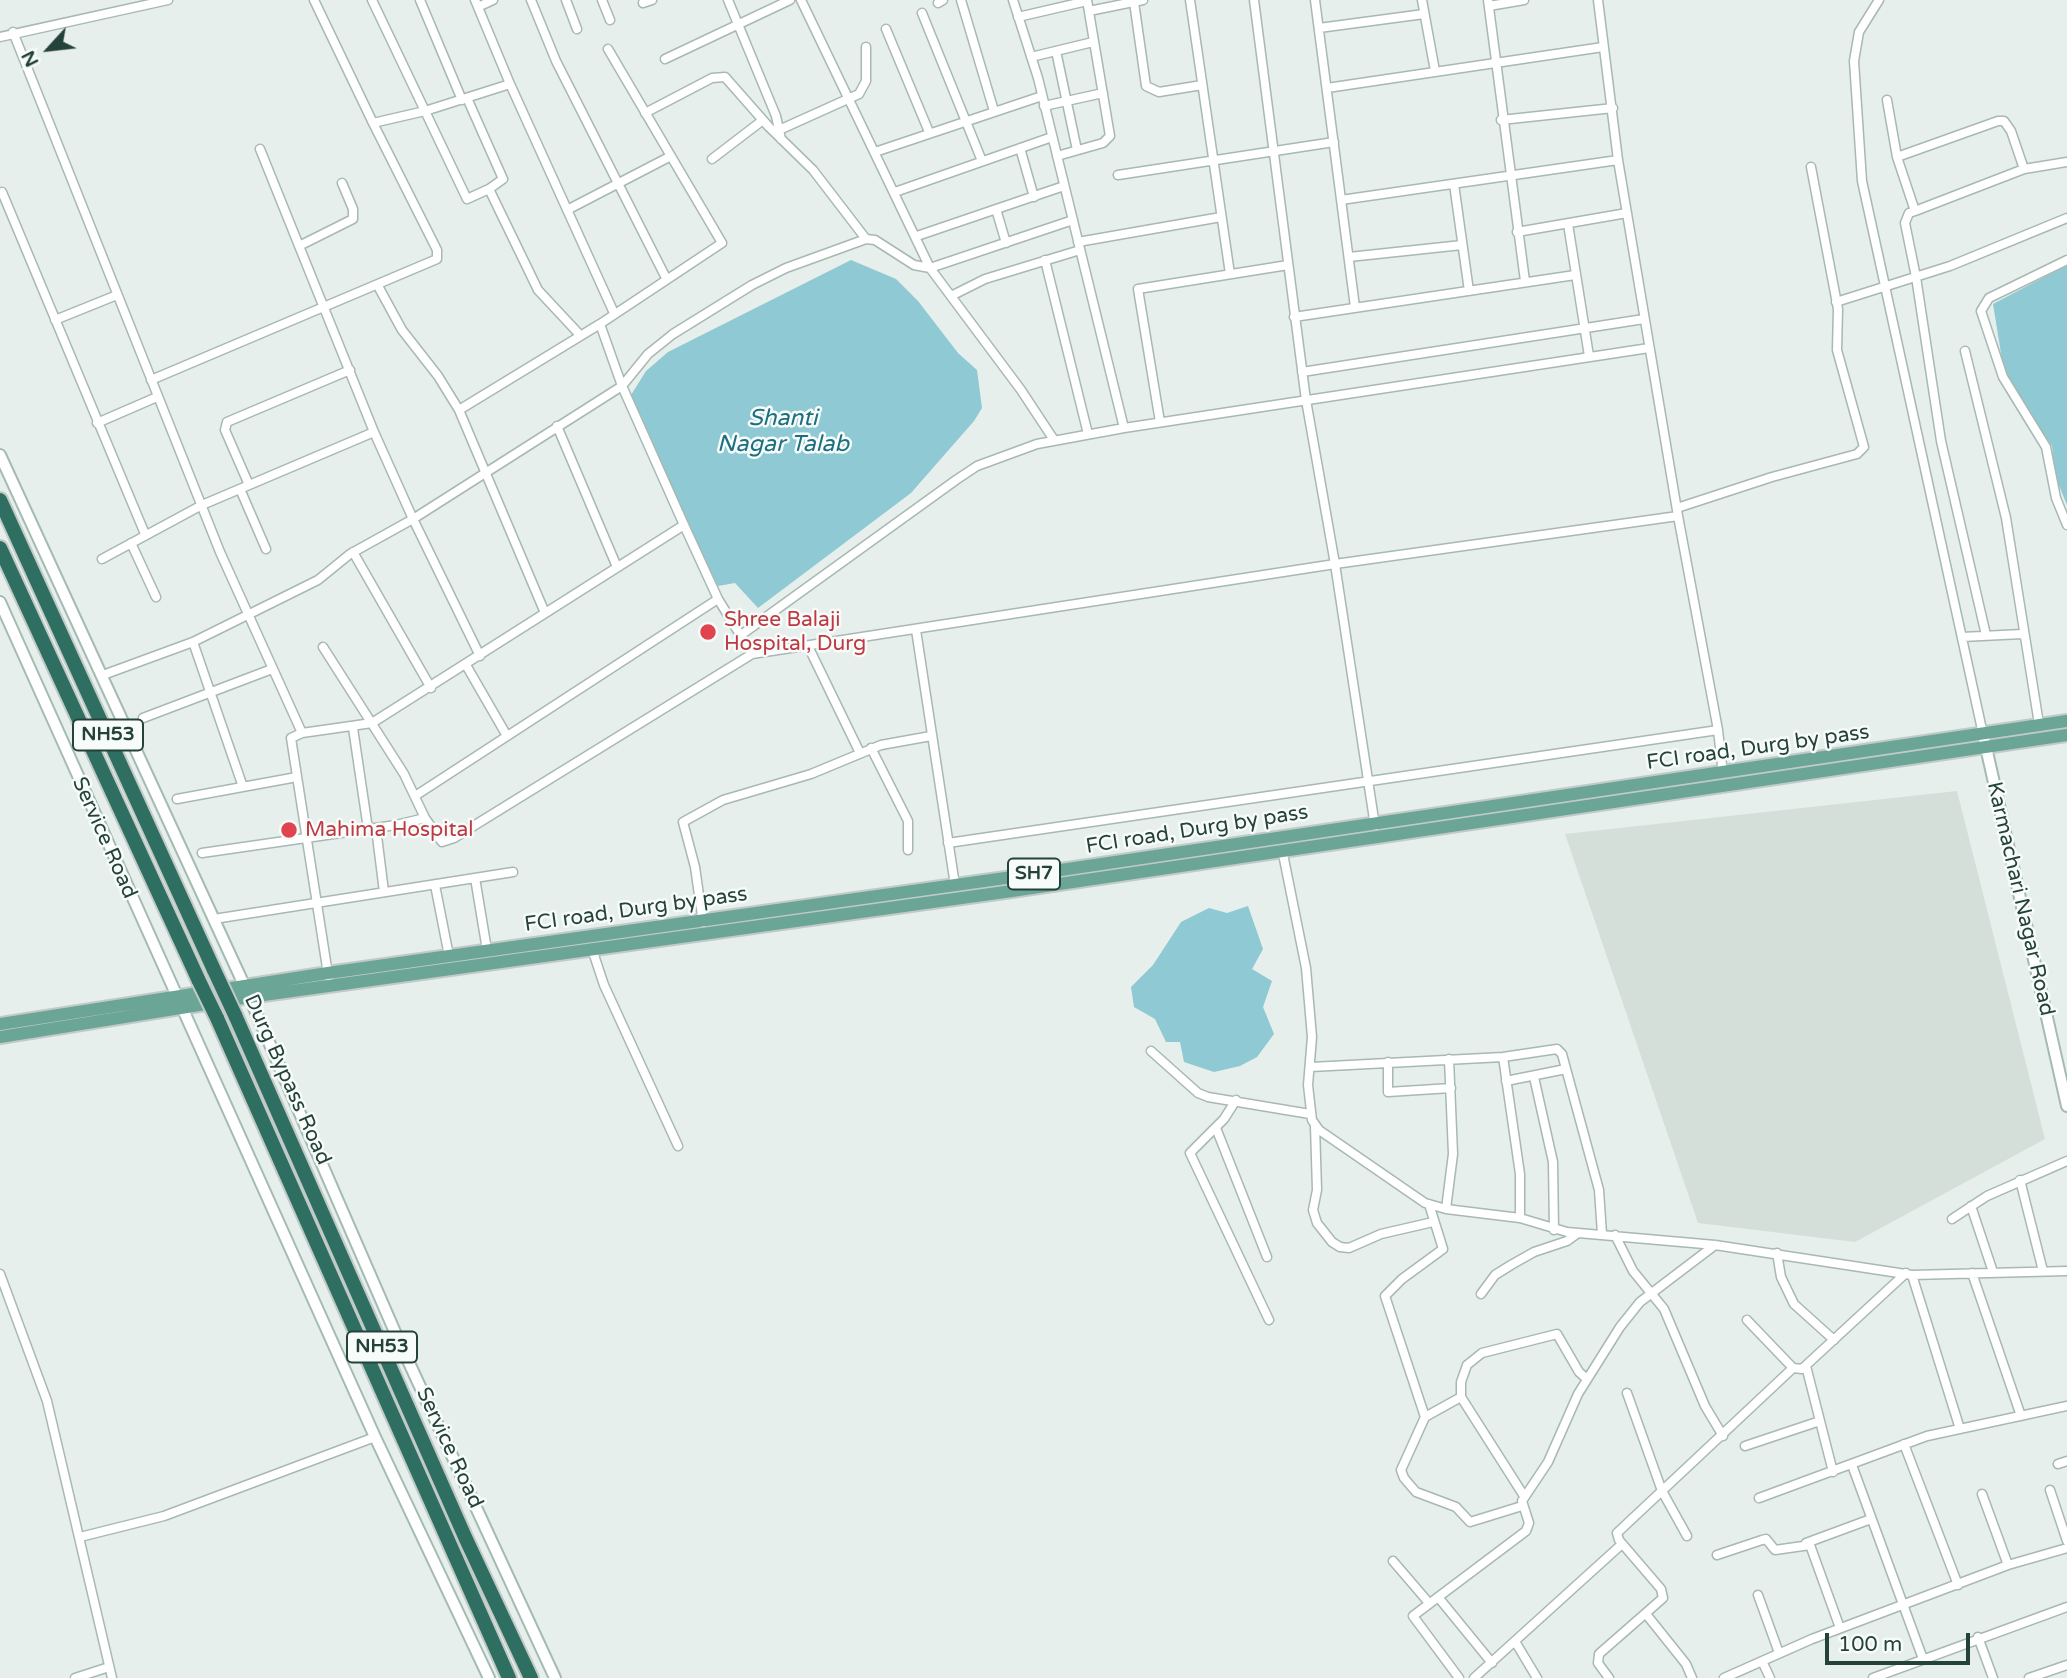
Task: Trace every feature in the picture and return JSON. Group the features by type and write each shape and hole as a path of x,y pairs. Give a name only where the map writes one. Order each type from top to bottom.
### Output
{"highway":[{"name":"Durg Bypass Road","path":"0,500 235,1015 465,1537 531,1678"},
{"name":"Durg Bypass Road","path":"0,548 216,1018 509,1678"}],"main road":[{"name":"FCI road, Durg by pass","path":"0,1037 25,1027 176,996 330,987 592,949 703,927 956,885 1280,843 1376,836 1724,788 1984,740 2039,724 2067,721"},
{"name":"FCI road, Durg by pass","path":"0,1024 25,1027 183,1008 328,973 486,950 1012,891 1280,843 1374,822 1723,773 1984,740 2067,735"}],"street":[{"path":"0,37 168,0"},
{"path":"151,380 434,262 438,255 314,0"},
{"path":"372,0 467,199 503,179 420,0"},
{"path":"493,0 477,3 510,84 614,313"},
{"path":"531,0 556,61 666,278"},
{"path":"566,0 577,29"},
{"path":"602,0 610,20"},
{"path":"728,0 780,134"},
{"path":"665,59 738,27 790,0"},
{"path":"801,0 847,99 917,236 930,268 1054,440"},
{"path":"961,0 994,111"},
{"path":"1013,0 1042,96 1124,428"},
{"path":"1018,17 1087,0 1110,136 1103,143 1057,156"},
{"path":"1190,0 1230,274"},
{"path":"1254,0 1306,400 1335,564 1376,836"},
{"path":"1315,0 1355,307"},
{"path":"1422,0 1435,71"},
{"path":"1524,0 1489,3 1502,120 1525,281"},
{"path":"1598,0 1618,160 1677,512 1718,730 1724,788"},
{"path":"1879,0 1859,32 1854,61 1862,181 1984,740"},
{"path":"1089,12 1138,1 1146,86 1160,92 1202,85"},
{"path":"922,12 982,161"},
{"path":"1319,28 1424,14"},
{"path":"886,29 929,132"},
{"path":"13,32 157,397 248,617 302,733"},
{"path":"1031,57 1093,42"},
{"path":"780,134 859,94 866,81 866,47"},
{"path":"1327,88 1603,47"},
{"path":"459,410 600,324 722,243 608,49"},
{"path":"1056,51 1077,150"},
{"path":"645,113 712,78 724,76 813,170 866,239"},
{"path":"373,124 510,84"},
{"path":"1044,106 1103,93"},
{"path":"875,152 966,119 1042,96"},
{"path":"1887,100 1897,157 1915,211"},
{"path":"1502,120 1613,108"},
{"path":"712,159 763,120"},
{"path":"1897,157 2004,121 2011,131 2024,169"},
{"path":"895,192 1052,137"},
{"path":"1118,175 1334,142"},
{"path":"1020,148 1034,197"},
{"path":"260,149 374,432 412,519 480,656"},
{"path":"567,210 671,156"},
{"path":"1341,200 1618,160"},
{"path":"1986,635 1941,441 1905,223 1909,213 2024,169 2067,162"},
{"path":"323,647 349,693 372,723 438,840 442,842 454,838 752,654 1677,512 1862,451 1864,442 1837,350 1836,302 1811,167"},
{"path":"299,246 353,219 353,209 342,183"},
{"path":"1454,184 1469,291"},
{"path":"917,236 1064,186"},
{"path":"489,189 538,290 580,335"},
{"path":"2,192 145,534"},
{"path":"996,209 1006,243"},
{"path":"1517,232 1627,213"},
{"path":"951,296 985,279 1079,246 1222,217"},
{"path":"1836,302 1916,277 2067,218"},
{"path":"103,675 193,642 318,580 353,552 487,473 622,386 656,346 752,285 821,254 866,239 875,240 914,265 930,268 1073,220"},
{"path":"1568,224 1589,356"},
{"path":"1349,257 1462,245"},
{"path":"1045,260 1088,434"},
{"path":"2067,260 1989,298 1981,311 2003,377 2046,447 2056,498 2067,525"},
{"path":"1160,422 1138,289 1287,265"},
{"path":"1294,317 1576,275"},
{"path":"378,286 402,330 438,376 459,410 545,613"},
{"path":"55,320 117,295"},
{"path":"1302,372 1644,319"},
{"path":"600,324 622,386 718,599 752,654"},
{"path":"741,635 977,466 1054,440 1649,348"},
{"path":"1965,351 2006,518 2022,634 2039,724"},
{"path":"267,549 225,430 227,422 350,370"},
{"path":"97,424 157,397"},
{"path":"557,426 617,567"},
{"path":"102,559 202,505 374,432"},
{"name":"Service Road","path":"0,455 214,919 398,1339 555,1678"},
{"path":"330,987 291,738 302,733 372,723 684,525"},
{"path":"131,543 156,597"},
{"path":"353,552 431,688"},
{"path":"415,796 718,599"},
{"name":"Service Road","path":"0,602 375,1437 489,1678"},
{"path":"916,629 956,885"},
{"path":"1962,637 2022,634"},
{"path":"193,642 243,787"},
{"path":"808,646 860,753"},
{"path":"466,665 507,736"},
{"path":"143,718 272,669"},
{"path":"353,727 384,892"},
{"path":"948,843 1718,730"},
{"path":"703,927 695,867 683,822 723,800 811,774 871,748 931,736"},
{"name":"Karmachari Nagar Road","path":"1984,740 2067,1106"},
{"path":"871,748 908,821 908,850"},
{"path":"177,799 297,777"},
{"path":"202,853 372,829 425,818"},
{"path":"1280,843 1306,968 1312,1037 1308,1085 1310,1114 1315,1126 1317,1190 1313,1210 1317,1223 1332,1242 1339,1247 1349,1248 1381,1234 1433,1222"},
{"path":"214,919 513,872"},
{"path":"475,878 486,950"},
{"path":"435,885 449,956"},
{"path":"592,949 604,985 678,1146"},
{"path":"1311,1067 1503,1057 1557,1049 1566,1069 1599,1190 1602,1234"},
{"path":"1151,1051 1198,1093 1310,1114"},
{"path":"1503,1057 1520,1174 1520,1217"},
{"path":"1446,1209 1453,1154 1449,1059"},
{"path":"1388,1062 1388,1092 1451,1088"},
{"path":"1506,1081 1566,1069"},
{"path":"1534,1077 1553,1162 1551,1229 1545,1247"},
{"path":"1236,1100 1216,1128 1191,1149 1191,1157 1269,1320"},
{"path":"1315,1126 1381,1170 1411,1195 1446,1209 1520,1217 1551,1229 1578,1233 1715,1245 1909,1274 2067,1271"},
{"path":"1216,1128 1268,1257"},
{"path":"1952,1219 2020,1180 2067,1161"},
{"path":"2020,1180 2043,1271"},
{"path":"1425,1417 1385,1296 1402,1279 1443,1249 1429,1204"},
{"path":"1971,1206 1993,1272"},
{"path":"1480,1294 1495,1275 1545,1247 1567,1241 1578,1233"},
{"path":"1615,1235 1624,1258 1664,1309 1705,1406 1723,1436"},
{"path":"1459,1678 1413,1619 1415,1612 1526,1531 1529,1523 1522,1506 1524,1496 1548,1462 1587,1379 1630,1311 1651,1292 1715,1245"},
{"path":"1777,1253 1781,1277 1794,1304 1834,1340"},
{"path":"1972,1273 2021,1416"},
{"path":"0,1274 47,1401 112,1678"},
{"path":"1747,1320 1798,1371 1909,1274"},
{"path":"1909,1274 1960,1429"},
{"path":"1524,1496 1461,1397 1461,1382 1467,1365 1476,1356 1552,1334 1560,1336 1579,1372 1587,1379"},
{"path":"1806,1366 1833,1472"},
{"path":"1607,1677 1598,1663 1599,1654 1661,1602 1663,1594 1622,1544 1617,1533 1794,1368"},
{"path":"1627,1393 1662,1491 1687,1536"},
{"path":"1461,1397 1425,1417 1401,1471 1411,1488 1456,1507 1470,1522 1522,1506"},
{"path":"1759,1498 1905,1444 2067,1406"},
{"path":"1745,1446 1820,1421"},
{"path":"80,1537 176,1512 375,1437"},
{"path":"1905,1444 1958,1584"},
{"path":"1852,1465 1923,1659"},
{"path":"2050,1490 2067,1541"},
{"path":"1982,1494 2008,1565"},
{"path":"1717,1555 1762,1539 1766,1539 1775,1550 1806,1543 1871,1519"},
{"path":"1806,1543 1812,1549 1840,1628"},
{"path":"1474,1678 1516,1643 1622,1544"},
{"path":"1724,1678 1840,1628 2008,1565 2067,1548"},
{"path":"1393,1561 1429,1603"},
{"path":"1758,1595 1779,1653"},
{"path":"1438,1597 1492,1664"},
{"path":"1872,1678 1978,1637 2067,1607"},
{"path":"1646,1614 1686,1664 1692,1678"},
{"path":"1978,1637 1993,1678"},
{"path":"1516,1643 1537,1678"},
{"path":"1762,1661 1770,1678"},
{"path":"2029,1678 2067,1665"},
{"path":"75,1678 109,1667"}],"shaded area":[{"path":"1957,791 2045,1139 1855,1242 1698,1223 1565,834"}],"water":[{"name":"Shanti Nagar Talab","path":"851,260 896,279 918,301 958,353 977,370 982,408 974,421 911,493 758,608 735,583 718,586 684,517 631,395 646,371 668,352"},
{"path":"2067,265 2067,505 2055,476 2052,446 2015,393 2004,372 1993,304"},
{"path":"1248,906 1263,949 1252,969 1272,981 1263,1007 1274,1034 1257,1057 1240,1066 1214,1072 1184,1062 1180,1042 1166,1042 1155,1019 1134,1007 1131,987 1153,965 1181,922 1209,908 1227,913"}],"place":[{"name":"Shree Balaji Hospital, Durg","path":"708,632"},
{"name":"Mahima Hospital","path":"289,830"}]}
